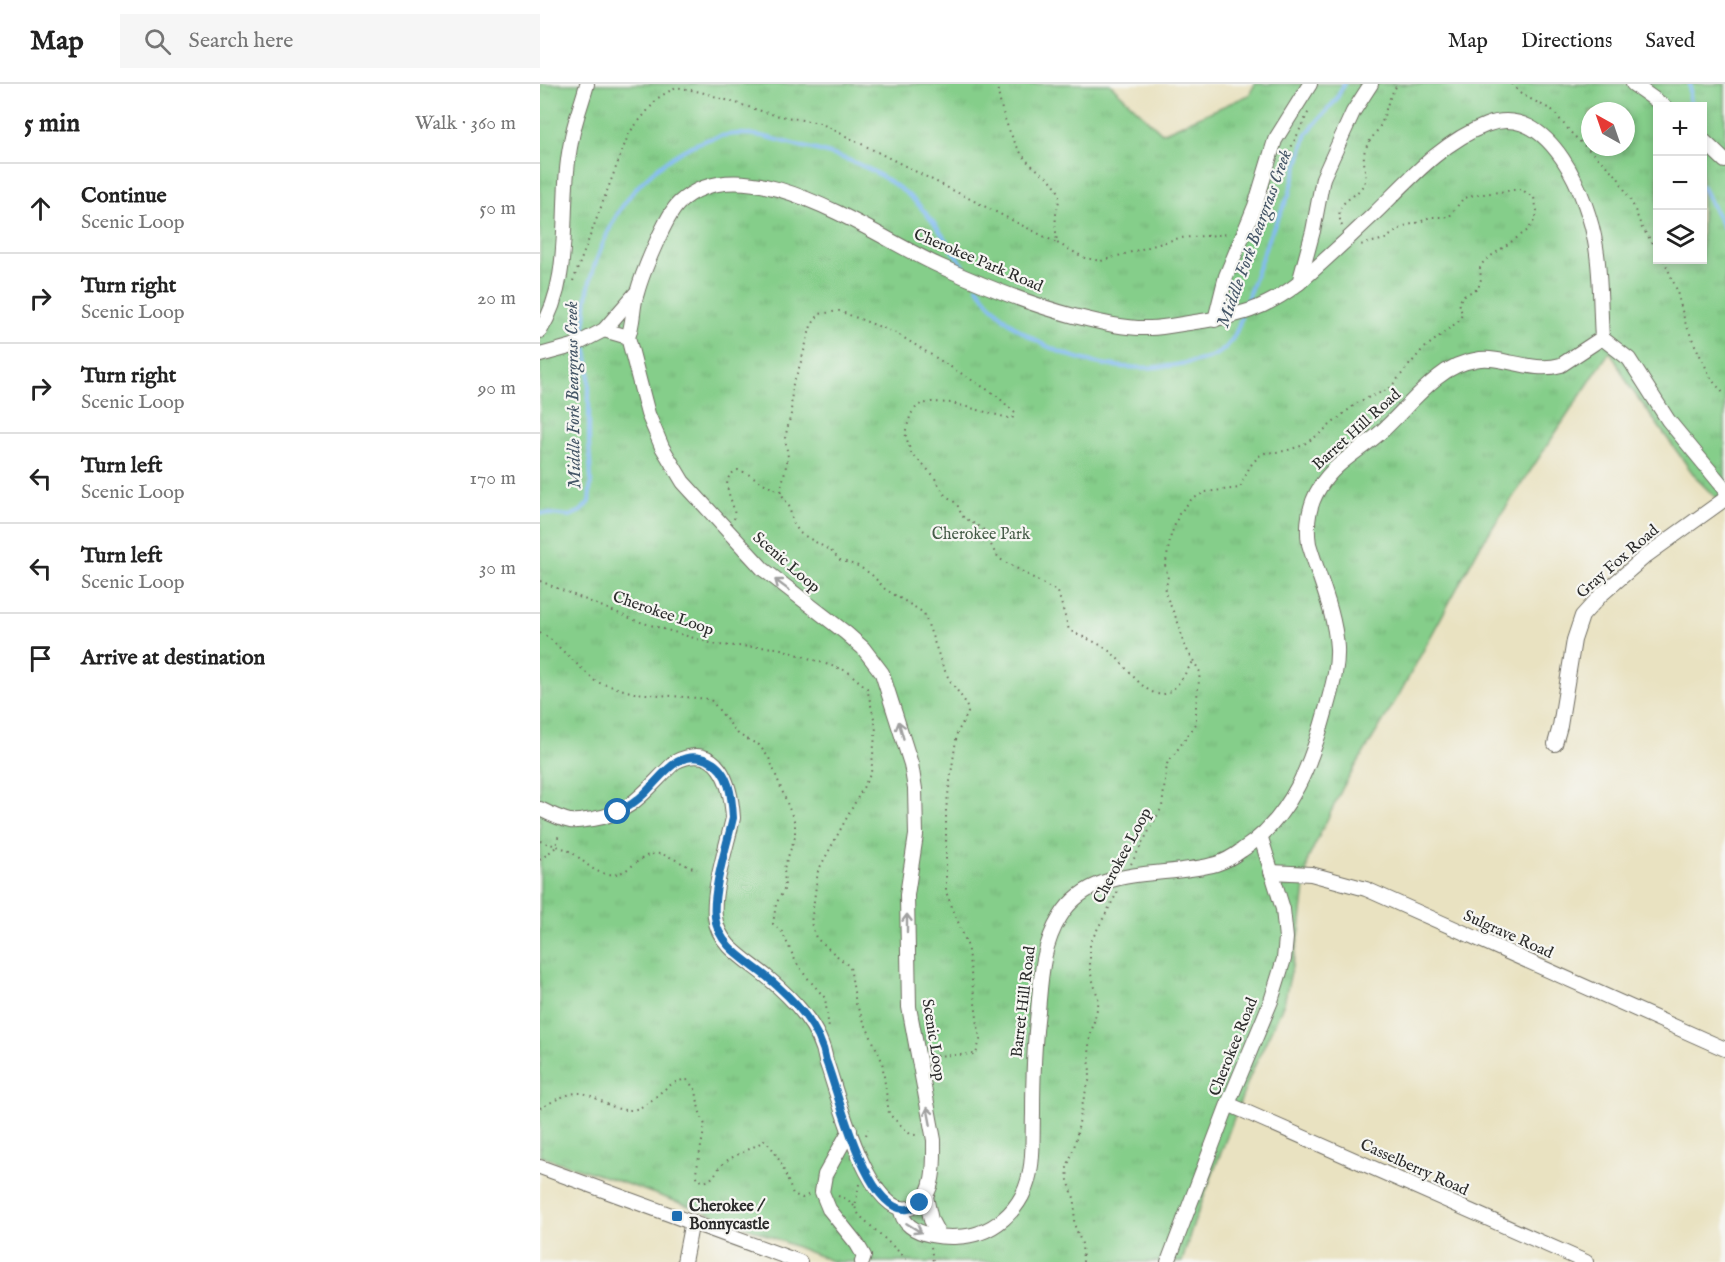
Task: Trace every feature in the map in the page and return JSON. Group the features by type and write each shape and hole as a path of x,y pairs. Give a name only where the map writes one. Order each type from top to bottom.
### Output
{"street":[{"path":"540,331 552,307 558,283 570,142 587,84"},
{"path":"1218,319 1226,276 1248,223 1275,140 1310,84"},
{"path":"1299,283 1313,231 1323,178 1353,112 1371,84"},
{"path":"1633,84 1658,102"},
{"path":"1299,283 1446,148 1489,123 1506,121 1530,127 1550,143 1566,164 1579,189 1589,218 1596,248 1602,338 1629,359 1674,428 1725,489"},
{"path":"1707,144 1725,161"},
{"name":"Cherokee Park Road","path":"628,337 632,327 636,293 664,225 679,203 695,192 717,184 744,183 786,192 828,207 942,267 997,289 1074,316 1133,328 1153,328 1218,319 1262,308 1299,283"},
{"name":"Cherokee Park Road","path":"604,330 636,293"},
{"path":"540,355 573,346 604,330 628,337"},
{"name":"Scenic Loop","path":"628,337 648,414 662,447 683,482 774,579 846,633 863,648 882,673 911,764 915,789 916,835 907,895 909,1007 934,1140 934,1161 926,1197"},
{"name":"Barret Hill Road","path":"901,1209 904,1221 919,1232 929,1236 959,1238 981,1233 1002,1220 1022,1196 1029,1175 1032,1153 1033,1064 1044,954 1051,932 1060,915 1077,896 1096,885 1125,878 1228,860 1261,838 1289,803 1304,776 1316,746 1335,673 1337,647 1333,623 1309,544 1308,532 1313,499 1324,480 1379,434 1438,377 1451,369 1476,359 1540,368 1554,367 1561,365 1602,338"},
{"name":"Gray Fox Road","path":"1555,744 1574,640 1582,616 1601,595 1647,555 1725,499"},
{"path":"540,809 579,822 604,818 634,802 666,770 681,759 703,758 720,768 727,783 733,818 714,911 717,927 725,943 790,997 824,1045 826,1061 862,1166 877,1191 888,1202 901,1209 910,1209 926,1197 931,1220 939,1235"},
{"name":"Cherokee Road","path":"1168,1262 1228,1104 1271,1000 1284,959 1286,938 1283,909 1261,838"},
{"name":"Sulgrave Road","path":"1271,872 1311,874 1365,889 1725,1049"},
{"name":"Casselberry Road","path":"1228,1104 1586,1262"},
{"path":"850,1130 834,1155 821,1190 830,1209 864,1256 862,1262"},
{"path":"832,1162 844,1160 862,1166"},
{"path":"540,1167 800,1262"},
{"path":"684,1262 692,1221"}],"path":[{"path":"997,84 1001,108 1017,147 1029,162 1053,183 1058,192 1057,243"},
{"path":"1348,239 1341,224 1339,212 1343,203 1365,183 1363,163 1366,145 1382,121 1384,110 1398,84"},
{"path":"1512,84 1521,94 1552,110 1573,135 1617,176 1633,205 1642,228 1653,243"},
{"path":"573,282 630,133 658,98 676,87 701,92 774,116 820,123 1085,258 1101,261 1179,238 1229,234 1248,223"},
{"path":"1279,171 1311,107"},
{"name":"Cherokee Loop","path":"1083,1262 1082,1244 1074,1224 1075,1196 1067,1174 1068,1162 1075,1143 1090,1078 1089,1042 1099,1001 1090,971 1090,943 1162,807 1167,764 1196,724 1196,706 1201,677 1195,660 1183,643 1180,627 1165,593 1168,576 1165,567 1171,535 1179,514 1186,503 1205,492 1240,488 1250,466 1259,456 1301,446 1358,402 1389,389 1422,350 1460,320 1462,314 1458,302 1464,295 1478,288 1482,264 1490,255 1503,249 1528,230 1536,218 1535,201 1531,195 1521,189 1469,196 1462,200 1452,215 1447,218 1430,217 1404,226 1385,239 1355,246 1348,239"},
{"path":"1666,264 1676,288 1684,322 1712,380 1725,395"},
{"path":"918,1056 976,1054 980,1040 967,944 946,892 946,809 957,733 968,713 966,703 943,667 924,613 885,589 871,574 858,566 840,560 831,551 800,533 793,523 789,506 782,492 788,457 785,438 791,414 792,387 801,365 811,326 819,314 839,311 896,333 996,395 1015,413 1012,419 952,403 931,402 918,405 911,414 905,433 911,453 933,475 944,494 957,504 962,516 984,530 1000,559 1058,592 1069,630 1089,637 1113,654 1132,676 1158,694 1166,694 1179,682 1195,660"},
{"path":"724,528 735,517 727,485 728,479 734,472 738,470 749,473 772,489 782,492"},
{"name":"Cherokee Loop","path":"540,581 637,621 717,645 778,648 847,671 867,688 876,727 871,773 818,871 811,923 816,938 850,967 856,1004 882,1061 890,1114 910,1134 934,1140"},
{"path":"540,860 556,847 560,817"},
{"path":"540,841 567,850 595,872 604,874 625,872 638,861 652,854 669,856 684,865 697,869"},
{"path":"540,1108 565,1096 582,1092 621,1110 633,1110 657,1098 677,1081 687,1080 696,1090 699,1110 705,1125 696,1173 700,1180 707,1182 712,1179 723,1164 764,1140 781,1165 793,1194 802,1198 821,1190"},
{"path":"862,1166 855,1207 865,1221 910,1262"}],"green space":[{"name":"Cherokee Park","path":"540,84 1110,84 1162,133 1249,95 1255,84 1725,84 1725,507 1697,479 1630,387 1610,351 1479,548 1399,695 1343,787 1308,859 1300,931 1284,1003 1250,1076 1191,1231 1182,1262 834,1262 734,1222 540,1156"}],"waterway":[{"name":"Middle Fork Beargrass Creek","path":"1244,308 1269,237 1289,195 1307,133 1336,100 1344,84"},
{"name":"Middle Fork Beargrass Creek","path":"1690,84 1690,102"},
{"name":"Middle Fork Beargrass Creek","path":"586,335 586,306 591,279 605,239 621,209 633,192 663,164 699,143 719,137 738,134 762,136 830,154 857,163 882,176 907,194 924,211 968,273"},
{"name":"Middle Fork Beargrass Creek","path":"1707,196 1725,230"},
{"name":"Middle Fork Beargrass Creek","path":"977,287 995,309 1017,328 1041,343 1067,355 1095,363 1124,367 1181,364 1212,356 1227,347 1241,318"},
{"name":"Middle Fork Beargrass Creek","path":"540,513 570,516 581,511 589,502 591,480 589,371 586,342"}],"place":[{"name":"Cherokee / Bonnycastle","path":"677,1216"}],"route":[{"path":"618,812 634,802 666,770 681,759 703,758 715,764 724,773 732,803 733,818 714,911 720,935 725,943 790,997 824,1045 826,1061 862,1167 877,1191 888,1202 901,1209 910,1209 920,1203"}]}
